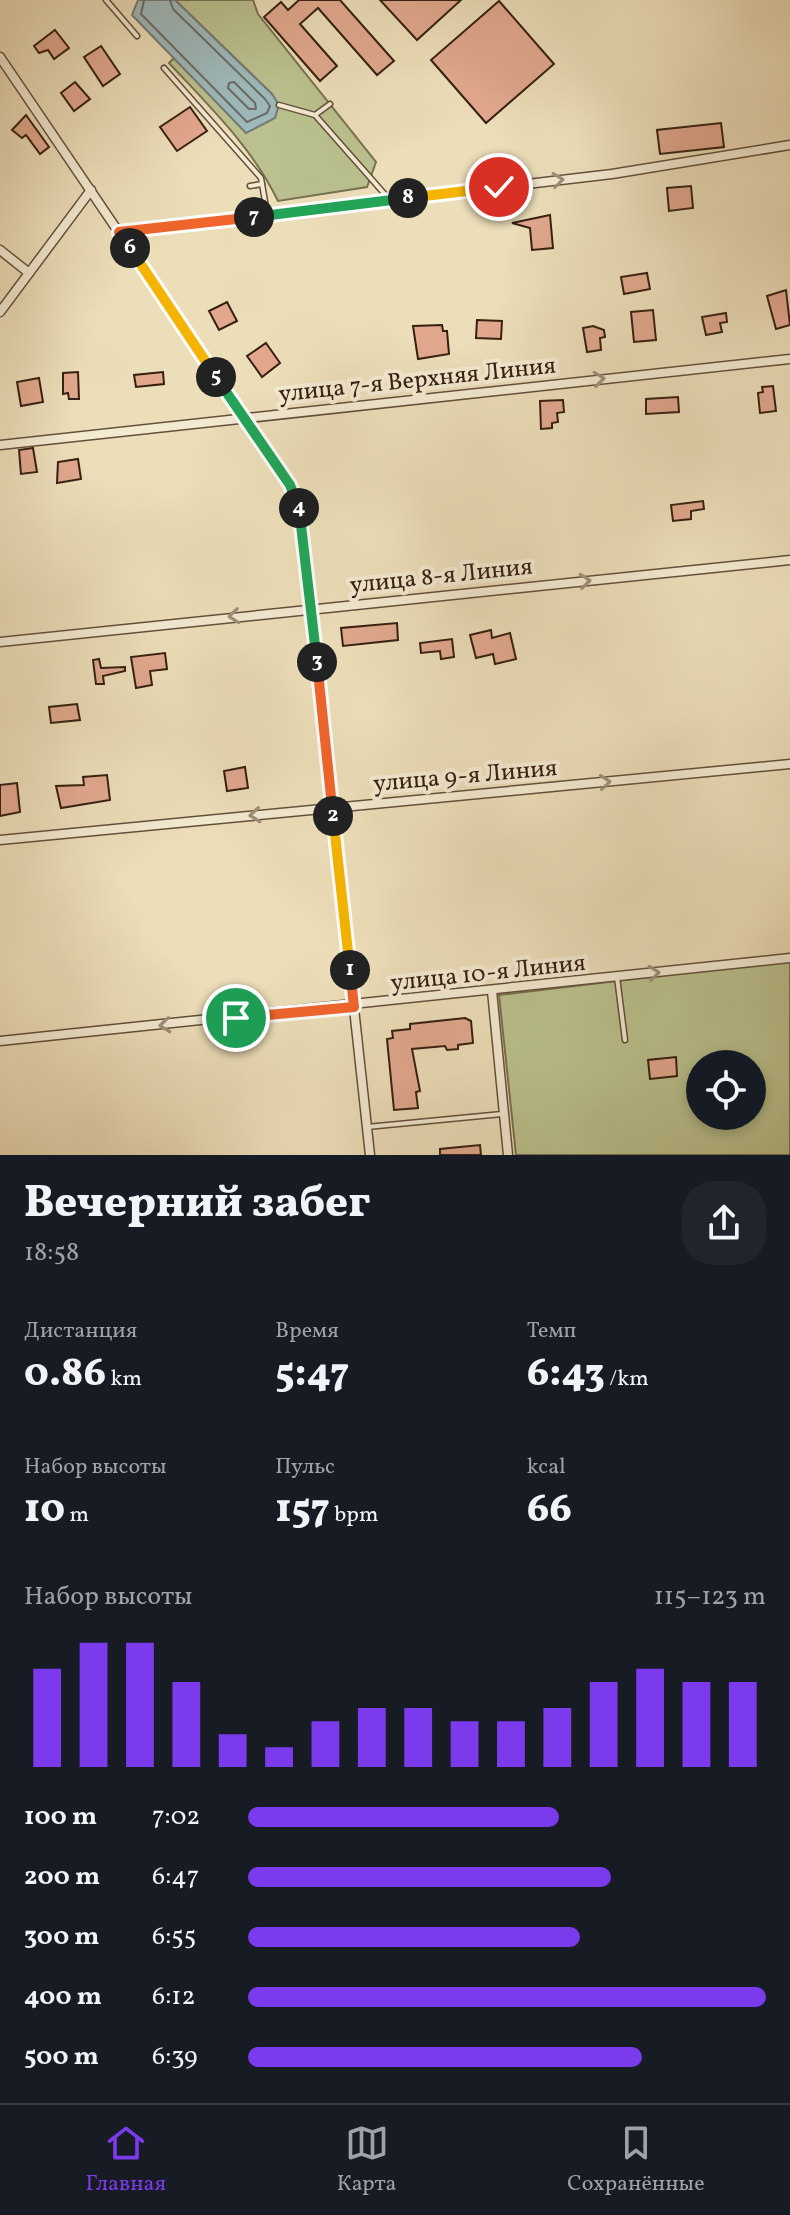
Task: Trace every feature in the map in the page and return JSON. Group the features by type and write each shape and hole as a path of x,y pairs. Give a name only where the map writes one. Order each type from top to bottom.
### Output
{"street":[{"path":"0,57 290,485 299,504 370,1155"},
{"path":"119,232 612,174 790,145"},
{"path":"0,312 91,190"},
{"path":"0,250 29,273"},
{"name":"улица 7-я Верхняя Линия","path":"0,445 790,359"},
{"name":"улица 8-я Линия","path":"0,642 790,560"},
{"name":"улица 9-я Линия","path":"0,840 790,764"},
{"name":"улица 10-я Линия","path":"0,1041 354,1007 790,958"},
{"path":"492,991 508,1155"}],"lane":[{"path":"106,0 137,36"},
{"path":"164,68 261,178 267,215"},
{"path":"315,115 330,104"},
{"path":"279,105 315,115 391,200"},
{"path":"250,186 262,184"},
{"path":"617,977 625,1040"},
{"path":"367,1127 504,1114"}],"green space":[{"path":"175,0 253,0 258,14 376,162 367,187 278,201 243,145 169,63 175,57 246,133 272,94"},
{"path":"790,960 790,1155 516,1155 499,995"}],"water":[{"path":"138,0 175,0 272,94 279,105 275,118 246,133 132,15"}],"building":[{"path":"299,0 340,0 394,61 377,75 318,8 300,24 337,66 320,81 264,17 281,2 288,10"},
{"path":"380,0 461,0 417,40"},
{"path":"499,1 554,64 486,123 431,60"},
{"path":"55,30 69,48 54,59 48,50 39,53 34,46"},
{"path":"101,46 120,74 103,86 84,57"},
{"path":"75,82 90,99 74,111 61,93"},
{"path":"190,107 207,131 177,151 160,127"},
{"path":"26,115 49,147 40,154 26,135 22,138 12,130"},
{"path":"721,123 724,147 660,154 657,130"},
{"path":"691,186 693,208 669,211 667,188"},
{"path":"550,215 553,248 532,250 530,228 512,223"},
{"path":"647,273 650,289 624,294 621,277"},
{"path":"786,290 790,325 776,329 767,296"},
{"path":"227,302 237,321 219,330 209,311"},
{"path":"653,310 656,340 634,342 631,312"},
{"path":"726,313 727,322 720,323 722,332 706,335 702,317"},
{"path":"477,320 502,321 501,339 476,338"},
{"path":"442,325 443,331 447,331 449,354 418,359 413,326"},
{"path":"593,326 604,330 605,337 600,338 601,350 587,352 583,328"},
{"path":"266,343 280,363 262,377 247,356"},
{"path":"78,372 79,399 69,399 68,393 63,394 63,373"},
{"path":"163,372 164,384 136,387 134,375"},
{"path":"39,378 43,402 21,406 17,382"},
{"path":"773,386 776,411 760,413 758,393 763,392 762,387"},
{"path":"678,397 679,412 646,414 646,399"},
{"path":"563,400 564,412 557,413 558,422 552,423 552,428 541,429 540,401"},
{"path":"33,448 37,472 21,474 19,450"},
{"path":"78,459 81,479 57,483 58,462"},
{"path":"703,501 704,509 691,511 691,519 673,521 671,505"},
{"path":"397,623 398,640 343,646 341,628"},
{"path":"491,630 492,638 510,633 516,659 495,664 493,654 476,658 470,635"},
{"path":"452,639 454,657 441,659 440,651 421,653 420,643"},
{"path":"165,653 167,669 150,671 152,685 136,688 131,657"},
{"path":"99,659 101,668 125,667 125,671 103,676 104,684 96,684 93,660"},
{"path":"77,704 80,720 51,723 49,707"},
{"path":"245,767 248,788 227,791 224,771"},
{"path":"107,775 110,800 61,808 56,786 84,785 83,777"},
{"path":"17,783 20,812 0,816 0,785"},
{"path":"465,1018 471,1021 473,1043 458,1045 458,1049 447,1050 445,1046 412,1049 420,1091 416,1092 418,1108 394,1110 387,1039 393,1038 392,1031 410,1029 410,1024"},
{"path":"676,1057 677,1076 650,1079 648,1060"},
{"path":"480,1145 481,1155 440,1155 440,1149"}],"route":[{"path":"236,1018 354,1007 299,504 290,485 119,232 499,187"}]}
